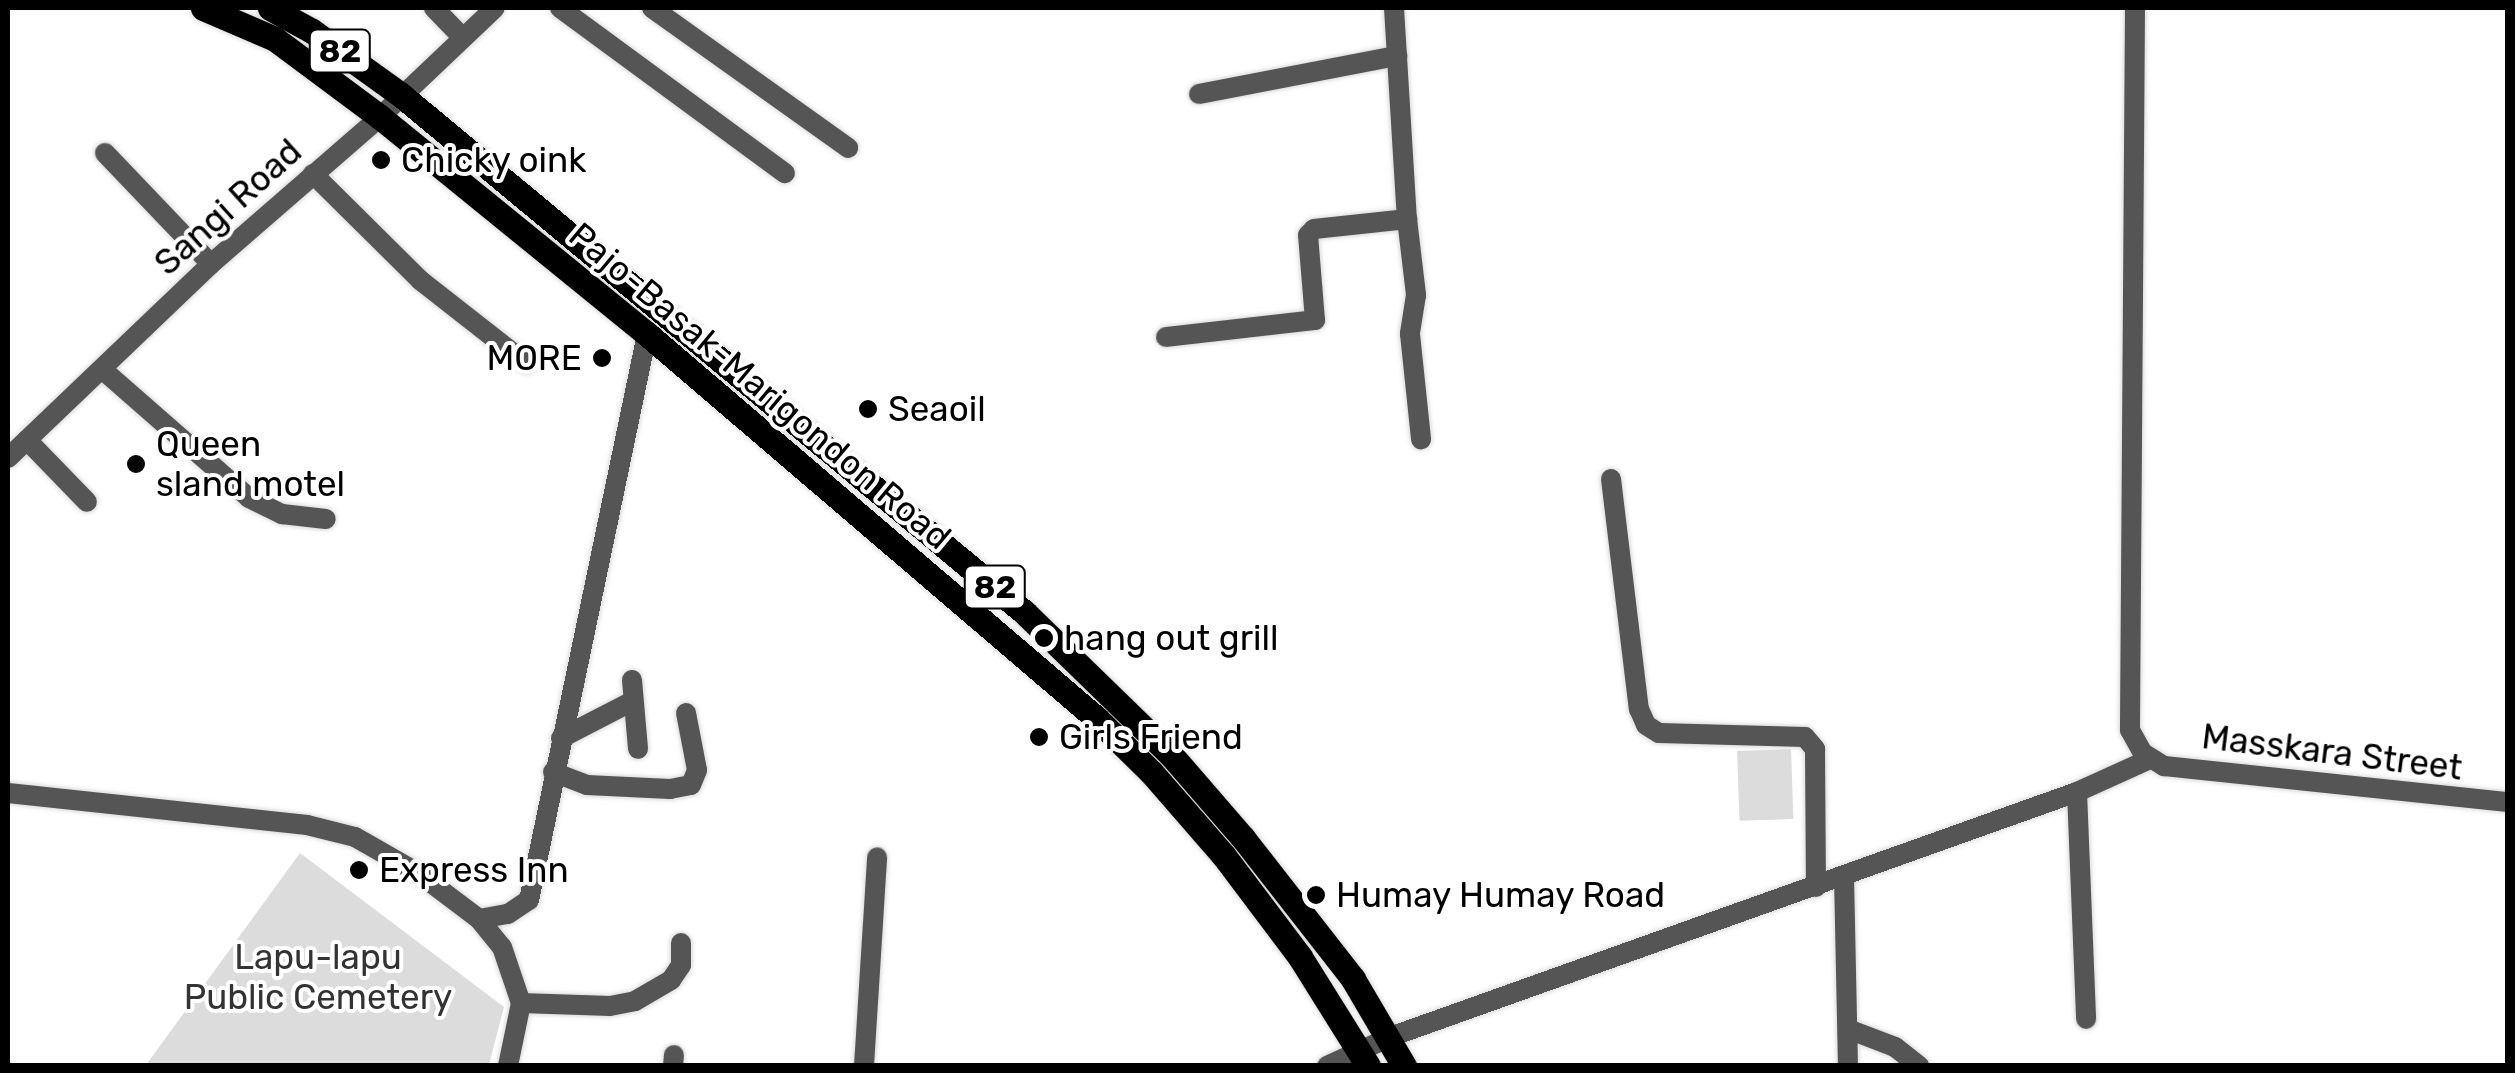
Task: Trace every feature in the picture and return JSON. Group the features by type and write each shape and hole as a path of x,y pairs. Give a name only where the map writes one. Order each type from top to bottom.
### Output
{"main road":[{"name":"Pajo-Basak-Marigondon Road","path":"202,8 275,38 380,116 647,334 1039,669 1151,772 1262,904 1364,1058"},
{"name":"Pajo-Basak-Marigondon Road","path":"270,8 312,31 401,95 1024,612 1132,715 1211,800 1304,915 1390,1037 1404,1066"}],"street":[{"path":"434,8 462,37"},
{"name":"Sangi Road","path":"8,458 210,264 380,116 495,8"},
{"path":"560,8 784,172"},
{"path":"652,8 848,148"},
{"path":"1394,8 1406,219 1416,295 1410,334 1421,439"},
{"path":"1326,1066 1364,1058 1390,1037 2077,792 2150,759 2136,742 2128,717 2135,8"},
{"path":"1199,94 1397,56"},
{"path":"106,153 210,264"},
{"path":"313,174 420,280 526,363"},
{"path":"1166,338 1315,320 1308,235 1314,229 1406,219"},
{"path":"479,919 508,914 529,900 647,334"},
{"path":"102,370 248,498 282,514 326,519"},
{"path":"26,440 87,502"},
{"path":"1611,479 1638,709 1646,725 1659,733 1805,737 1815,749 1816,887"},
{"path":"632,680 638,749"},
{"path":"560,738 633,702"},
{"path":"553,772 587,785 670,789 690,785 697,770 686,713"},
{"name":"Masskara Street","path":"2150,759 2164,766 2329,787 2508,802"},
{"path":"2077,792 2086,1019"},
{"path":"8,793 307,825 355,837 418,874 479,919 502,946 521,1002 508,1066"},
{"path":"864,1066 876,857"},
{"path":"1844,876 1848,1066"},
{"path":"521,1002 610,1006 635,1002 671,980 681,965 681,943"},
{"path":"1848,1030 1895,1047 1919,1066"}],"green space":[{"path":"1791,749 1793,819 1739,821 1737,751"},
{"name":"Lapu-lapu Public Cemetery","path":"300,853 504,1007 489,1065 146,1065"}],"place":[{"name":"Chicky oink","path":"381,160"},
{"name":"MORE","path":"602,358"},
{"name":"Seaoil","path":"868,409"},
{"name":"Queen sland motel","path":"136,464"},
{"name":"hang out grill","path":"1044,638"},
{"name":"Girls Friend","path":"1039,737"},
{"name":"Express Inn","path":"359,870"},
{"name":"Humay Humay Road","path":"1316,895"}]}
